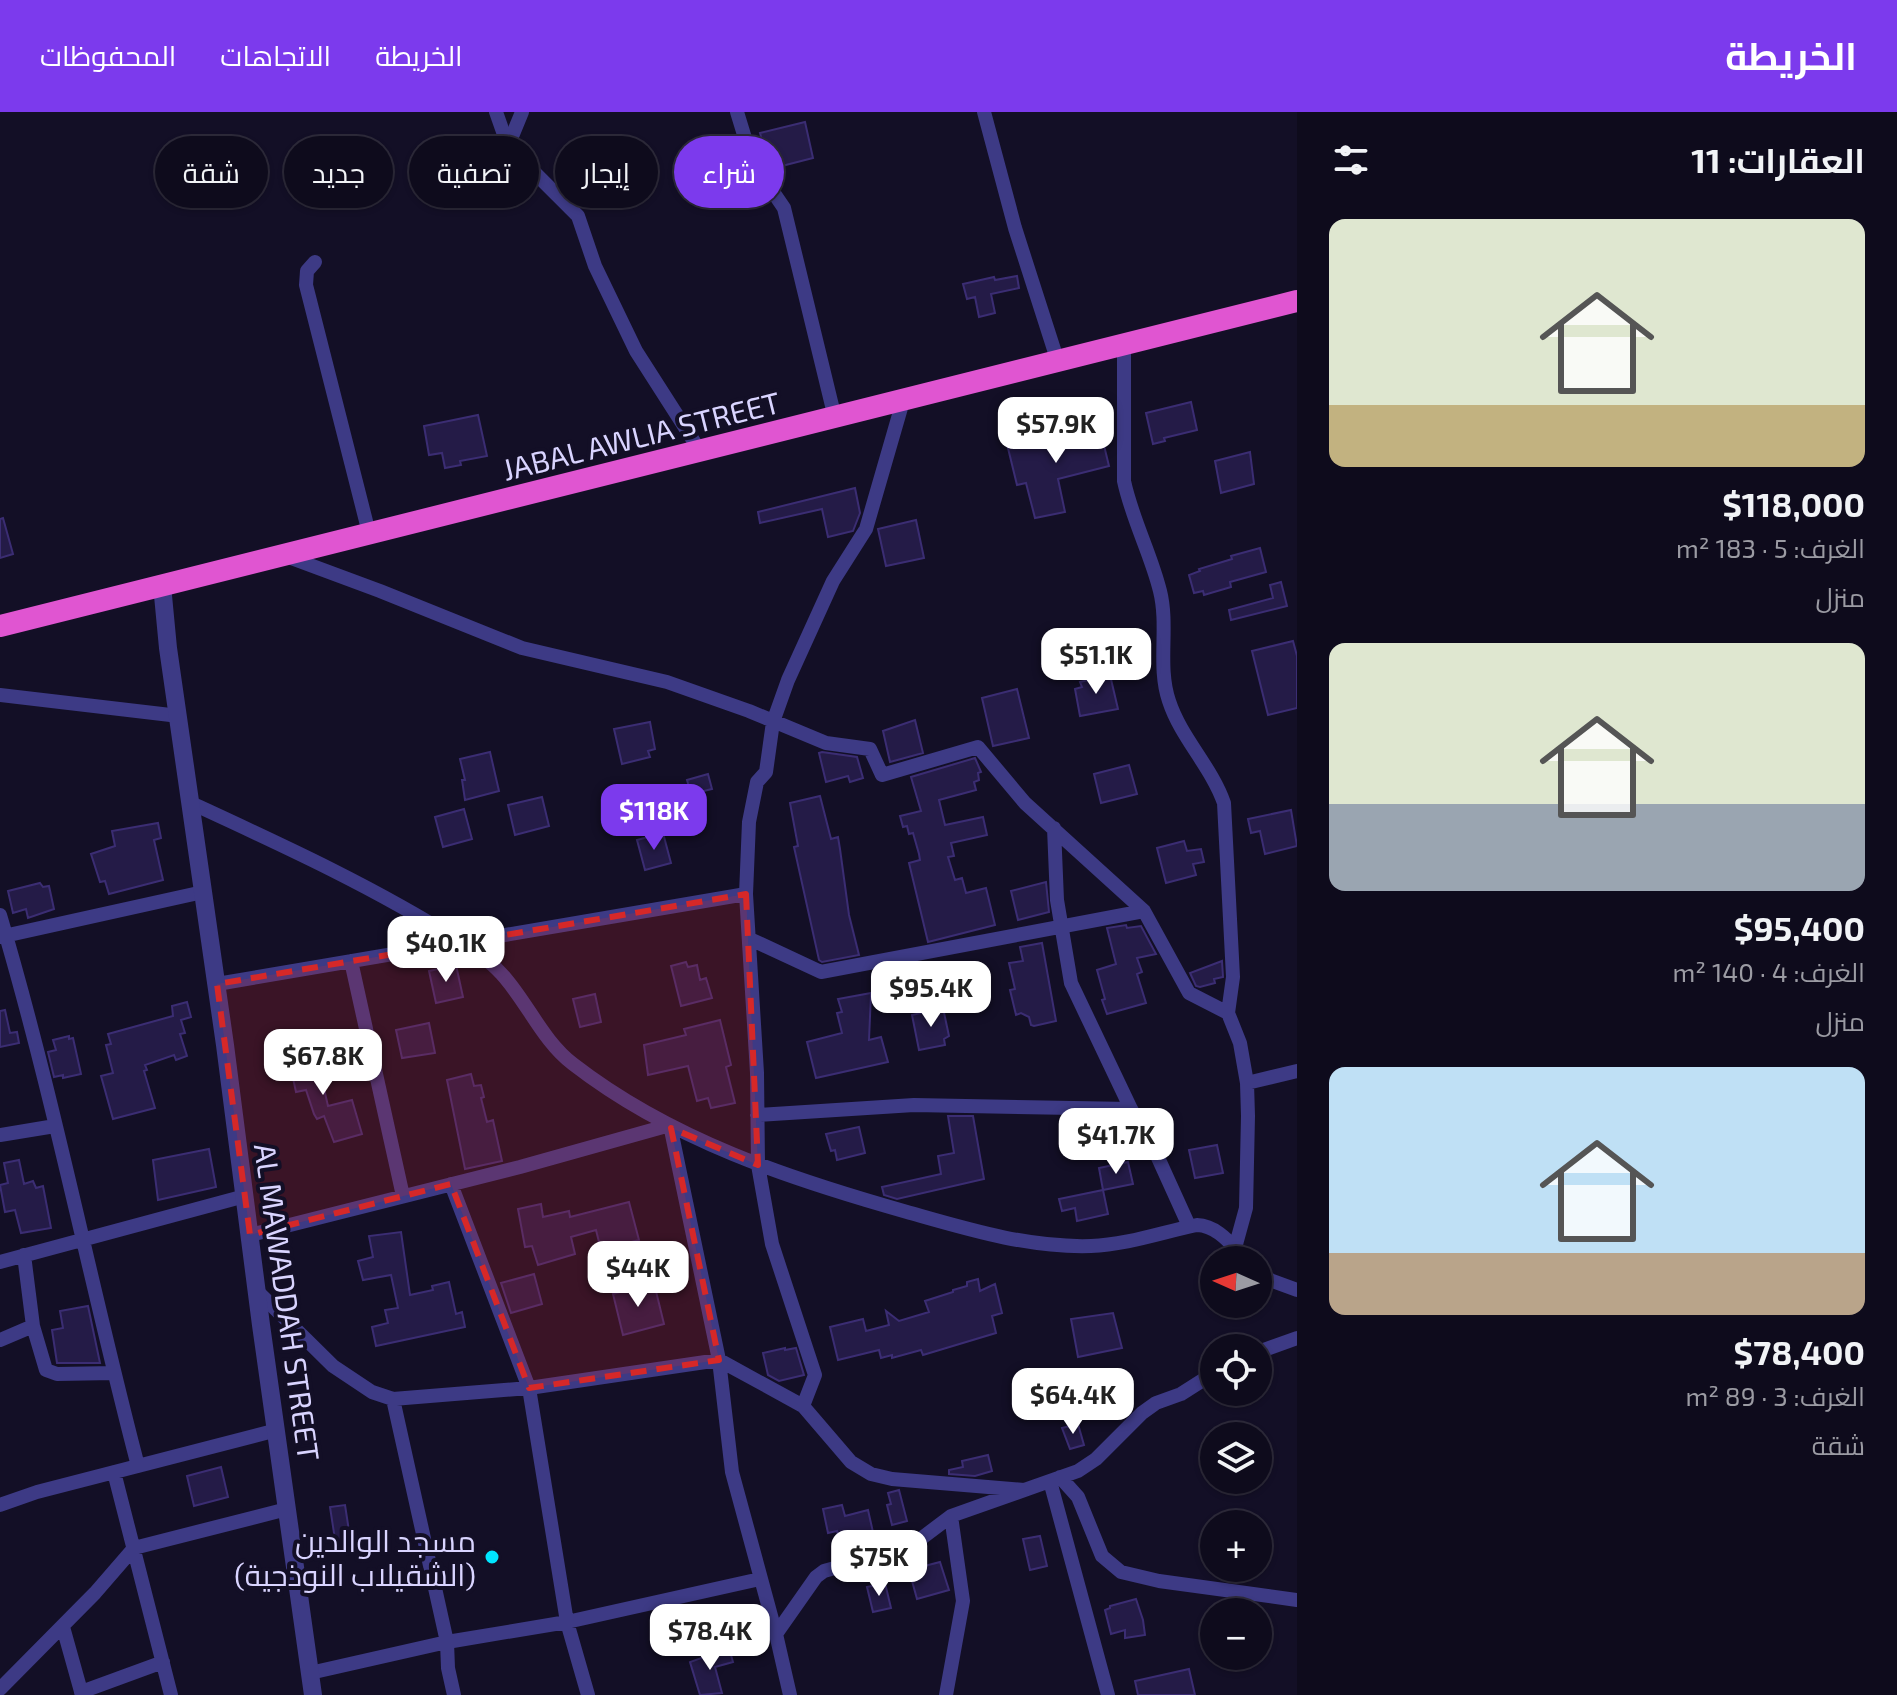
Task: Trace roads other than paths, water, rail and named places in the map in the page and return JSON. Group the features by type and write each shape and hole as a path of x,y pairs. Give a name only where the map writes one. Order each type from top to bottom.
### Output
{"highway":[{"name":"JABAL AWLIA STREET","path":"0,626 1297,301"}],"street":[{"path":"496,112 504,136"},
{"path":"512,136 522,112"},
{"path":"737,112 752,161 784,208 835,418"},
{"path":"984,112 1015,228 1058,362"},
{"path":"539,177 578,216 595,266 624,328 700,451"},
{"path":"315,262 307,271 306,285 369,533"},
{"path":"1124,345 1124,481 1160,591 1164,614 1165,686 1173,711 1218,787 1224,803 1233,977 1228,1013 1240,1043 1247,1083 1249,1178 1246,1208 1236,1246"},
{"path":"803,1406 815,1375 772,1244 758,1165 746,894 749,822 757,782 766,772 773,722 788,680 833,581 866,529 903,401"},
{"path":"282,555 522,648 667,682 826,743 870,749 882,775 978,747 1025,803 1144,911 1189,993 1228,1013"},
{"name":"AL MAWADDAH STREET","path":"162,585 313,1695"},
{"path":"0,695 179,716"},
{"path":"191,803 338,872 461,941 506,978 553,1045 571,1063 654,1118 758,1165 987,1235 1087,1246 1207,1225 1233,1246"},
{"path":"1054,828 1057,900 1071,983 1189,1226"},
{"path":"3,937 203,892"},
{"path":"217,984 746,894"},
{"path":"750,939 821,972 1144,911"},
{"path":"0,915 3,937 84,1239 138,1466"},
{"path":"351,961 403,1196"},
{"path":"1247,1083 1297,1071"},
{"path":"757,1115 914,1105 1131,1109"},
{"path":"250,1235 670,1125"},
{"path":"670,1125 719,1360 732,1472 790,1695"},
{"path":"0,1135 55,1126"},
{"path":"451,1184 529,1388 567,1622 588,1695"},
{"path":"0,1262 245,1196"},
{"path":"24,1255 33,1326 43,1365 50,1373 114,1373"},
{"path":"1272,1281 1297,1290"},
{"path":"257,1291 333,1366 372,1392 393,1399 529,1388 719,1360 803,1406 851,1462 871,1474 892,1479 1024,1490"},
{"path":"0,1340 33,1326"},
{"path":"1272,1347 1297,1338"},
{"path":"776,1634 816,1577 824,1571 910,1547 951,1516 1078,1471 1096,1459 1142,1413 1200,1382"},
{"path":"393,1399 447,1642 448,1668 454,1695"},
{"path":"0,1505 37,1492 277,1430"},
{"path":"114,1472 171,1695"},
{"path":"1055,1479 1078,1497 1102,1556 1121,1572 1159,1581 1297,1600"},
{"path":"1055,1479 1108,1695"},
{"path":"0,1689 63,1627 134,1548 287,1509"},
{"path":"946,1695 963,1601 951,1516"},
{"path":"310,1673 447,1642 567,1622 760,1579"},
{"path":"63,1627 82,1694 163,1662"}],"place":[{"name":"مسجد الوالدين (الشقيلاب النوذجية)","path":"492,1557"}]}
